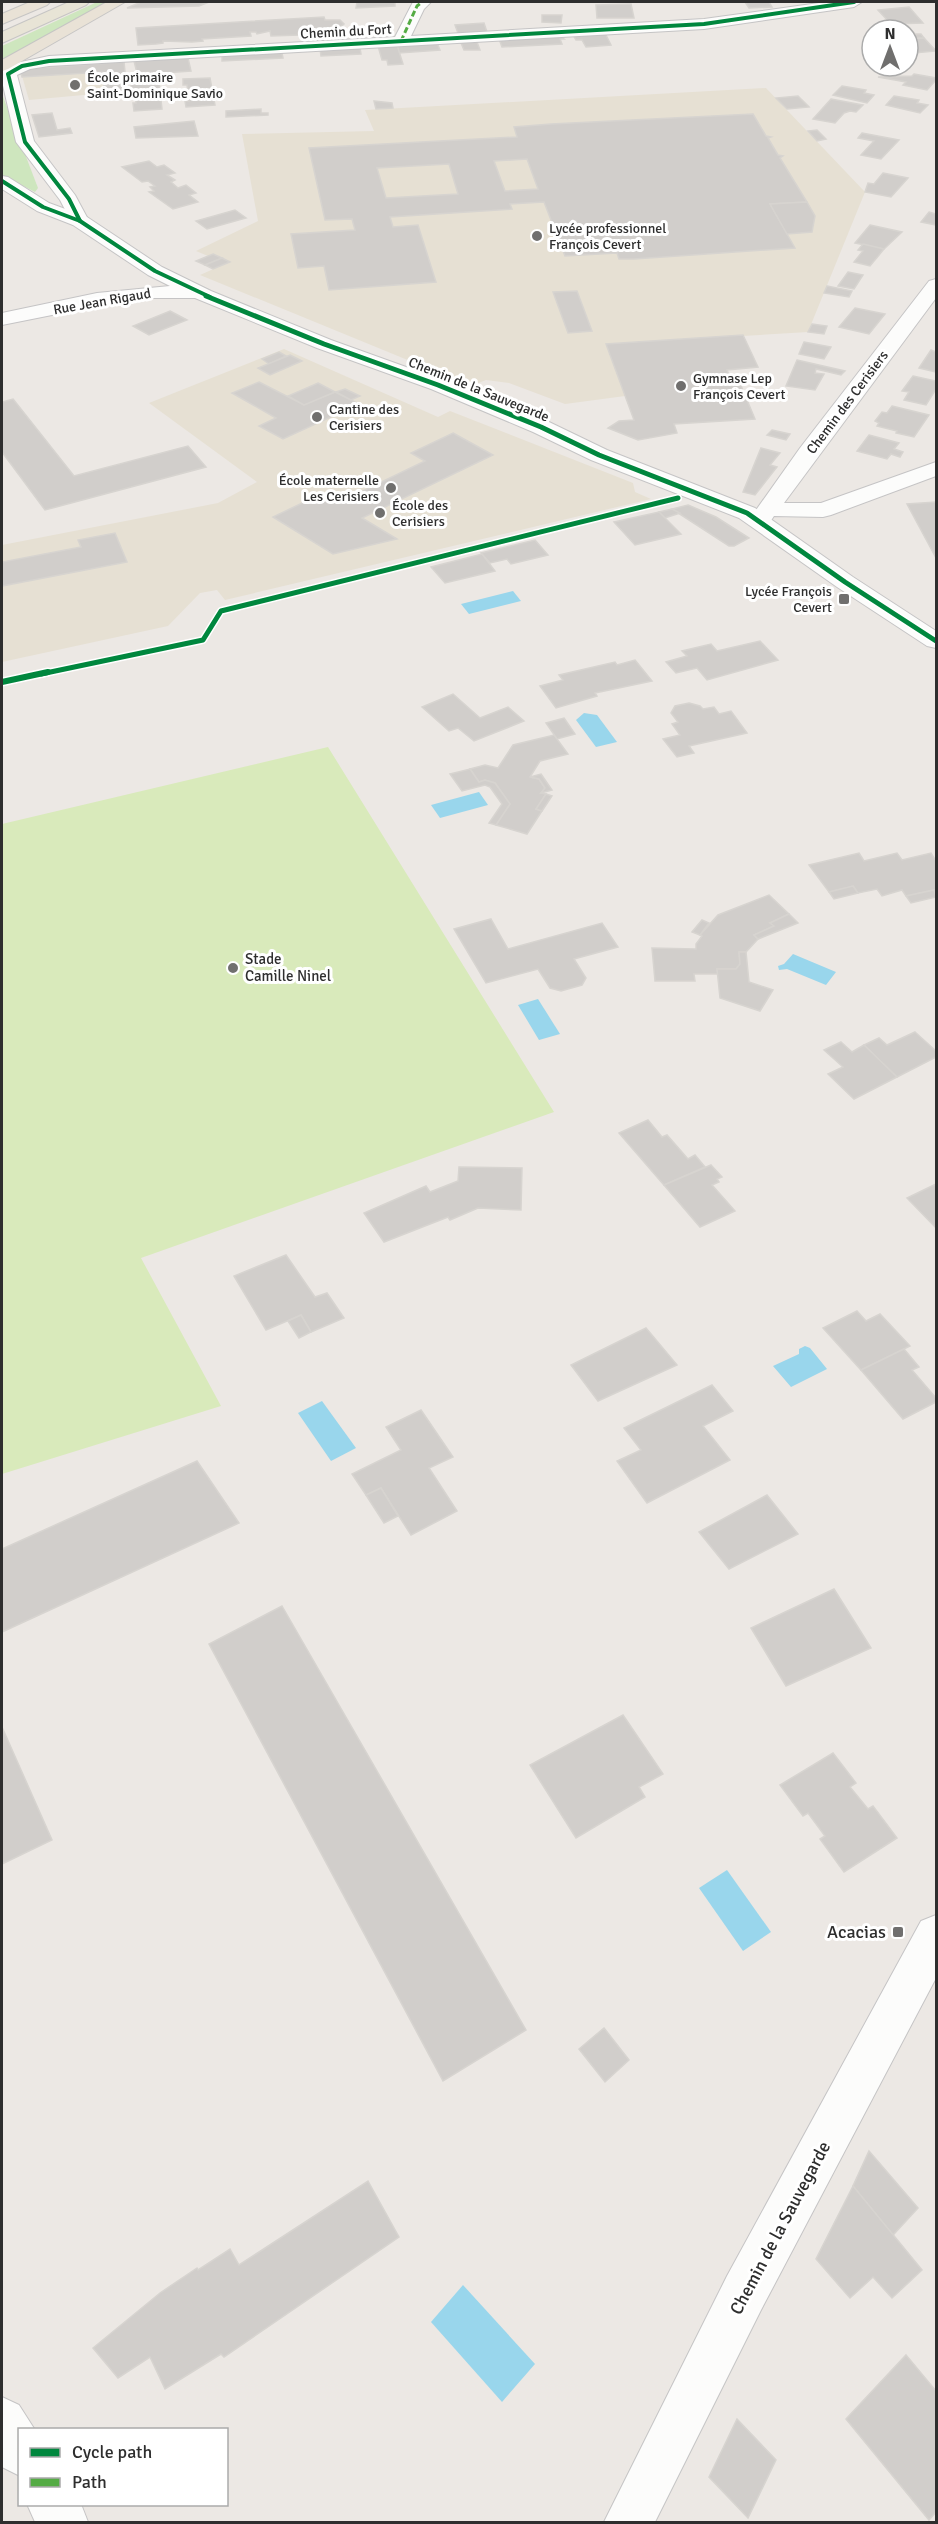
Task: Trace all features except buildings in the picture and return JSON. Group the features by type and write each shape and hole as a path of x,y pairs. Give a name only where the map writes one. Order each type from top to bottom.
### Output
{"highway":[{"path":"4,28 42,2"},
{"path":"2,66 117,2"}],"main road":[{"path":"4,28 56,2"},
{"path":"4,28 81,2"}],"street":[{"path":"401,41 417,6 423,2"},
{"name":"Chemin du Fort","path":"80,221 69,199 25,142 8,74 14,68 30,63 104,58 704,24 854,2"},
{"name":"Chemin de la Sauvegarde","path":"2,181 43,207 80,221 164,275 204,295 324,344 438,385 541,427 599,455 764,514 845,582 936,641"},
{"name":"Rue Jean Rigaud","path":"2,319 164,275"},
{"name":"Chemin des Cerisiers","path":"764,514 936,285"},
{"name":"Rue Jean Rigaud","path":"2,319 147,292 174,290 204,295"},
{"name":"Chemin de la Sauvegarde","path":"764,514 823,510 936,469"},
{"name":"Chemin de la Sauvegarde","path":"629,2523 744,2293 936,1936"},
{"path":"2,2422 18,2448"},
{"path":"53,2506 63,2523"}],"shaded area":[{"name":"École primaire Saint-Dominique Savio","path":"124,62 127,91 29,100 20,69"},
{"name":"Lycée professionnel François Cevert","path":"766,88 865,192 808,332 607,344 625,396 565,404 509,383 486,380 471,386 200,275 229,262 213,254 208,256 196,251 258,221 242,134 374,131 365,110"},
{"name":"École des Cerisiers","path":"284,349 438,417 450,411 633,483 635,492 651,499 225,600 217,590 200,593 168,626 2,662 2,545 218,503 257,482 149,403"}],"green space":[{"path":"97,2 110,2 2,61 2,46"},
{"path":"2,94 38,188 35,192 2,175"},
{"name":"Stade Camille Ninel","path":"328,747 554,1112 141,1258 221,1406 2,1474 2,824"}],"water":[{"path":"513,591 521,601 469,614 461,604"},
{"path":"584,713 597,715 617,742 596,747 576,720"},
{"path":"479,792 488,805 440,818 431,805"},
{"path":"793,954 836,972 826,985 787,969 779,970 778,966 784,964"},
{"path":"538,999 560,1034 539,1040 518,1005"},
{"path":"805,1346 810,1348 827,1369 791,1387 773,1366 799,1354 799,1349"},
{"path":"322,1401 356,1448 331,1461 298,1413"},
{"path":"727,1870 771,1932 743,1951 699,1888"},
{"path":"463,2285 535,2364 502,2402 431,2322"}],"marked path":[{"path":"401,41 417,6 422,2"}],"cycle path":[{"path":"80,221 69,199 25,142 8,74 22,66 49,61 704,24 854,2"},
{"path":"2,181 43,207 80,221 155,271 204,295 324,344 438,385 541,427 599,455 747,513 845,582 936,641"},
{"path":"2,682 203,640 221,611 678,498"}],"place":[{"name":"École primaire Saint-Dominique Savio","path":"75,85"},
{"name":"Lycée professionnel François Cevert","path":"537,236"},
{"name":"Gymnase Lep François Cevert","path":"681,386"},
{"name":"Cantine des Cerisiers","path":"317,417"},
{"name":"École maternelle Les Cerisiers","path":"391,488"},
{"name":"École des Cerisiers","path":"380,513"},
{"name":"Lycée François Cevert","path":"844,599"},
{"name":"Stade Camille Ninel","path":"233,968"},
{"name":"Acacias","path":"898,1932"}]}
